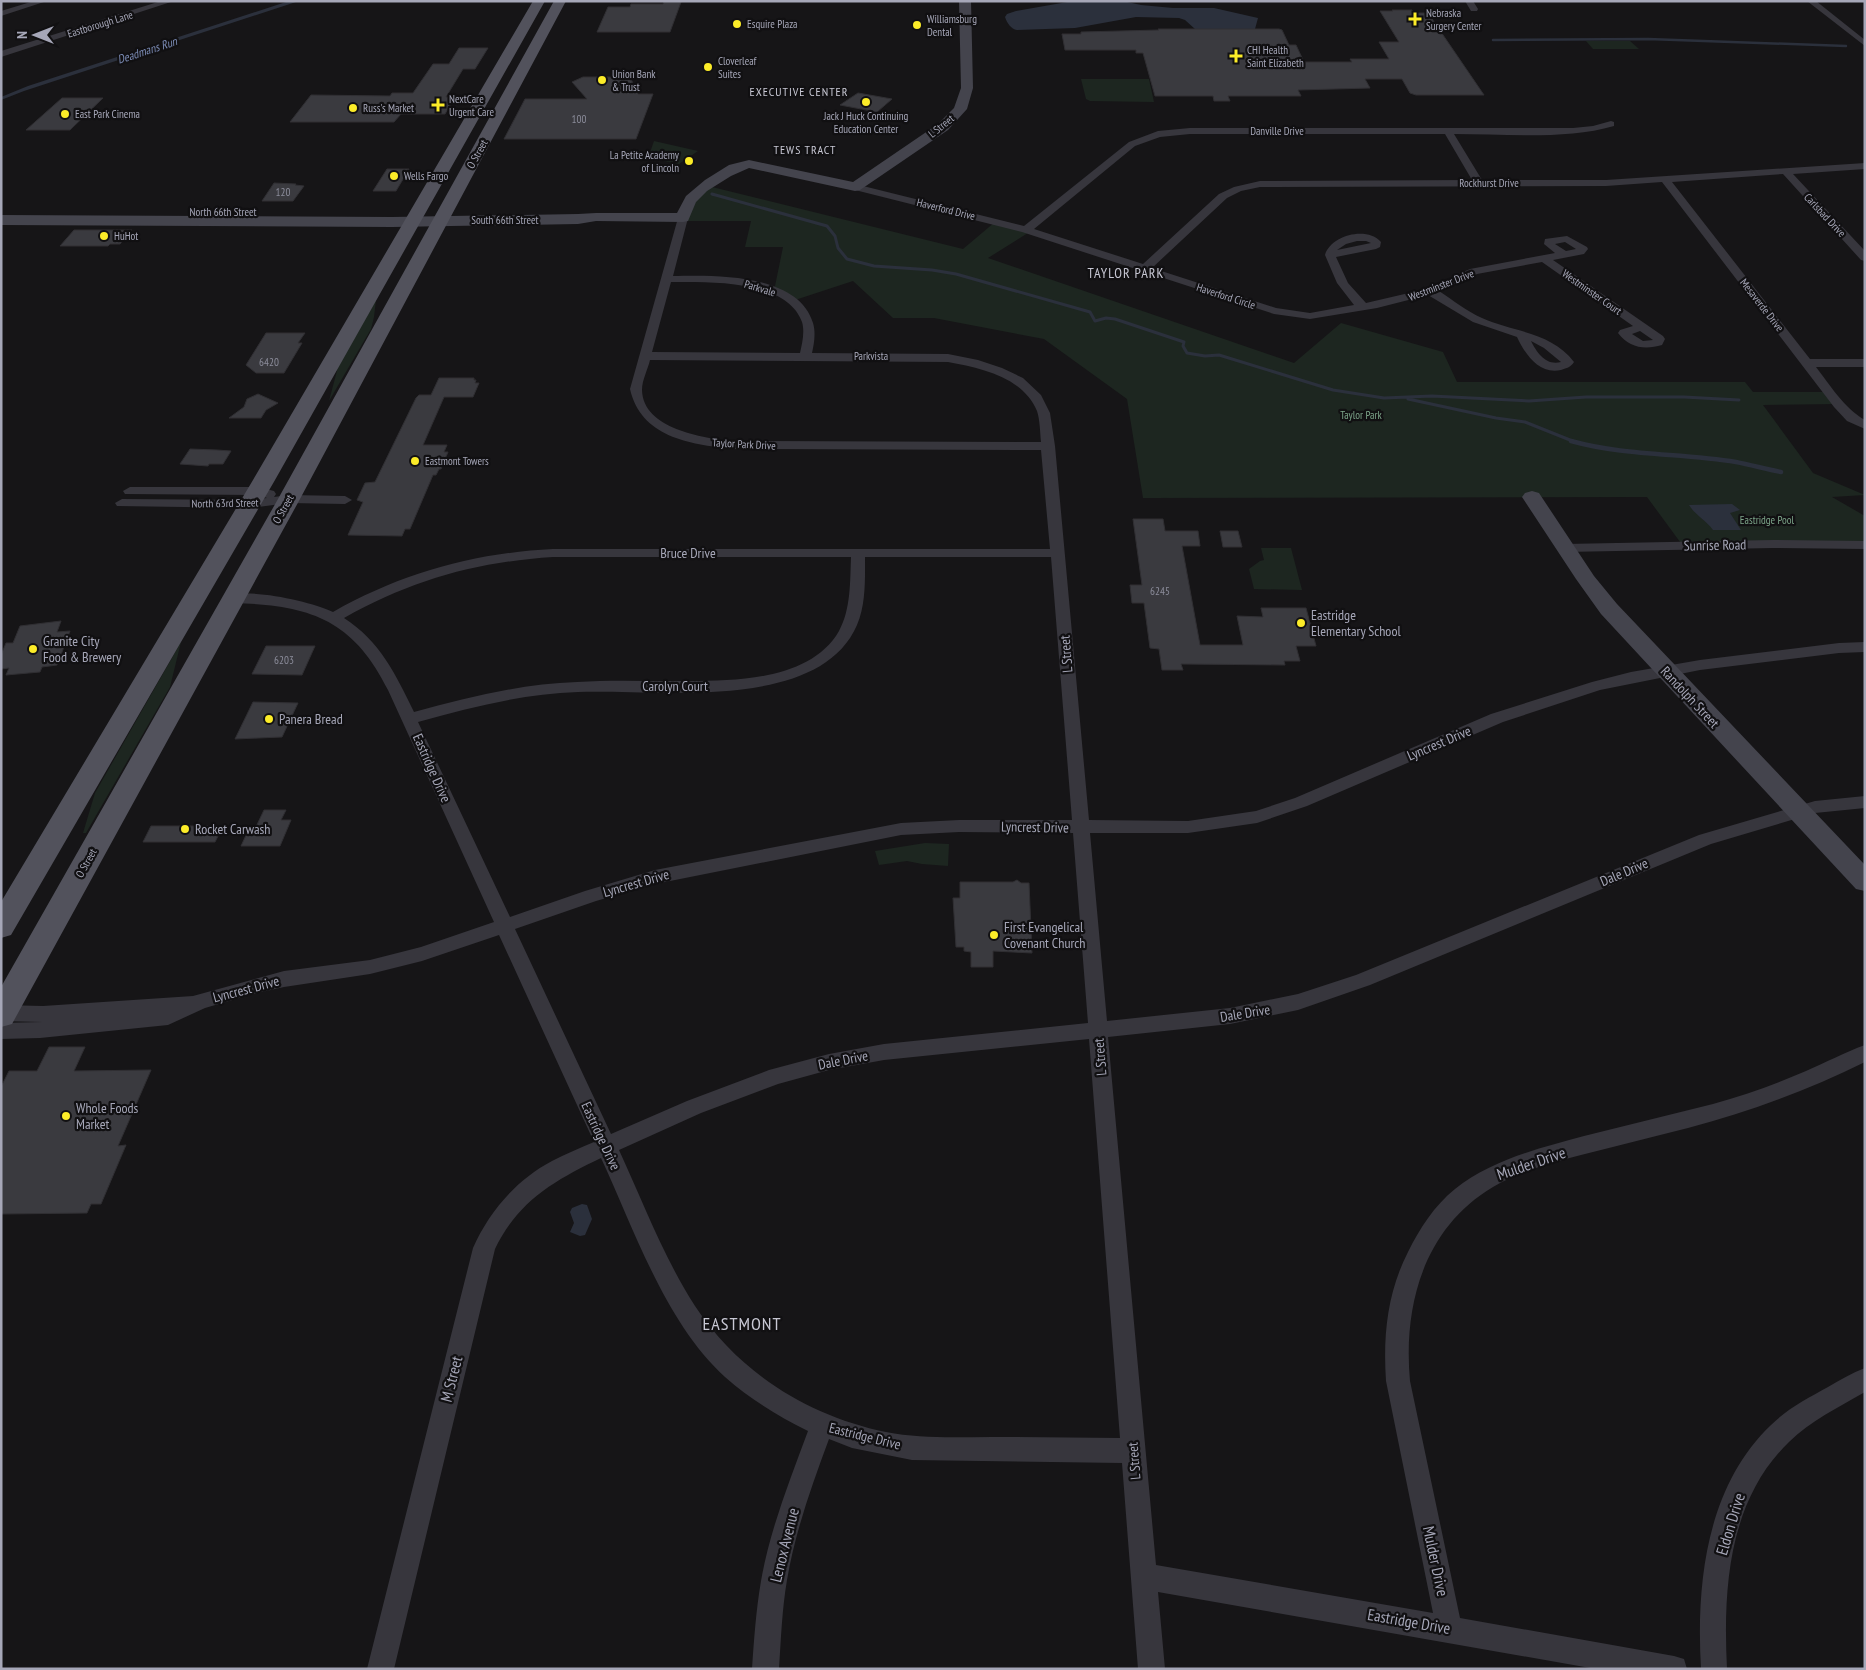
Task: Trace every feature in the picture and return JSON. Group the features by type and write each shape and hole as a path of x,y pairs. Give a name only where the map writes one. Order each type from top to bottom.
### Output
{"main road":[{"name":"O Street","path":"1,927 254,498 539,1"},
{"name":"O Street","path":"1,1018 289,500 560,1"}],"street":[{"path":"1,14 43,1"},
{"name":"Eastborough Lane","path":"1,54 170,1"},
{"name":"L Street","path":"855,187 942,127 960,109 967,88 965,1"},
{"path":"1469,1 1474,9"},
{"path":"1811,1 1865,44"},
{"name":"Danville Drive","path":"1026,230 1132,144 1158,134 1190,131 1561,132 1594,129 1610,124"},
{"path":"1448,132 1479,183"},
{"name":"Haverford Drive","path":"744,165 758,165 855,187 1026,230 1144,268"},
{"name":"Taylor Park Drive","path":"744,165 732,169 694,196 687,205 636,389 641,406 652,419 662,426 697,440 742,446 1048,446"},
{"name":"Rockhurst Drive","path":"1144,268 1223,196 1248,186 1285,182 1606,183 1865,166"},
{"name":"Carlsbad Drive","path":"1785,171 1865,258"},
{"name":"Mesaverde Drive","path":"1665,179 1842,409 1865,425"},
{"path":"87,221 166,217 186,212"},
{"name":"North 66th Street","path":"1,213 186,212 416,217"},
{"name":"North 66th Street","path":"1,220 87,221 416,217"},
{"name":"South 66th Street","path":"416,217 561,220 596,217 683,218"},
{"path":"1330,255 1331,261 1347,292 1363,308"},
{"name":"Westminster Drive","path":"1310,316 1402,300 1430,291 1474,271 1564,255"},
{"name":"Westminster Court","path":"1543,258 1641,326"},
{"name":"Haverford Circle","path":"1144,268 1274,311 1310,316"},
{"name":"Parkvale","path":"666,279 743,282 767,288 786,297 800,308 807,319 809,328 806,356"},
{"path":"1430,291 1478,320 1523,336"},
{"name":"Parkvista","path":"644,356 940,357 966,361 990,368 1031,390 1040,402 1044,412 1048,446"},
{"path":"1806,363 1865,363"},
{"name":"L Street","path":"1048,446 1152,1669"},
{"name":"North 63rd Street","path":"130,491 289,500 345,500"},
{"name":"Randolph Street","path":"1532,497 1602,601 1664,670 1865,882"},
{"name":"North 63rd Street","path":"122,503 254,498"},
{"name":"Sunrise Road","path":"1565,548 1773,544 1865,545"},
{"name":"Bruce Drive","path":"333,618 373,595 411,579 461,564 507,556 553,553 1057,553"},
{"name":"Carolyn Court","path":"409,719 474,700 545,689 594,686 730,686 765,682 787,675 805,667 828,652 847,631 854,615 858,553"},
{"name":"Eastridge Drive","path":"234,598 262,598 294,603 333,618 360,638 375,655 409,719 670,1284 684,1312 700,1335 727,1364 757,1389 792,1411 822,1426 880,1442 909,1447 1133,1451"},
{"name":"Lyncrest Drive","path":"1,1018 40,1030 168,1017 199,1002 284,979 353,970 404,960 615,888 686,869 901,829 959,826 1188,827 1257,817 1301,802 1518,710 1564,694 1664,670 1839,648 1865,647"},
{"name":"Dale Drive","path":"606,1146 742,1088 776,1076 829,1062 899,1050 1230,1016 1306,1000 1356,983 1682,848 1728,831 1826,805 1865,802"},
{"name":"Mulder Drive","path":"1449,1628 1398,1381 1396,1360 1397,1325 1407,1280 1420,1249 1438,1221 1461,1197 1473,1188 1516,1165 1731,1107 1802,1082 1865,1053"},
{"name":"M Street","path":"380,1669 478,1264 484,1248 493,1230 506,1212 542,1179 565,1165 606,1146"},
{"name":"Eldon Drive","path":"1714,1669 1713,1617 1717,1572 1725,1528 1739,1490 1755,1463 1779,1434 1806,1413 1865,1379"},
{"name":"Lenox Avenue","path":"765,1669 770,1614 781,1549 798,1490 822,1426"},
{"name":"Eastridge Drive","path":"1144,1576 1674,1669"}],"green space":[{"path":"1586,41 1630,41 1639,49 1593,49"},
{"path":"1081,79 1149,79 1154,102 1090,101 1086,99"},
{"path":"654,141 698,151 679,164 648,158"},
{"name":"Taylor Park","path":"708,186 963,249 995,222 1031,231 988,258 1294,363 1341,323 1443,352 1457,382 1745,382 1753,392 1829,392 1838,404 1763,405 1813,473 1865,495 1832,497 1865,516 1865,545 1683,546 1647,497 1143,498 1127,399 1044,339 934,318 893,318 853,281 792,301 774,291 783,247 745,247 751,221 683,221 687,205"},
{"path":"376,300 371,329 329,401 338,367"},
{"path":"1261,548 1291,548 1302,590 1254,589 1249,569 1264,560"},
{"path":"181,642 170,687 86,833 83,833 95,793"},
{"path":"925,843 949,844 948,866 907,861 879,865 875,851"}],"water":[{"name":"Deadmans Run","path":"289,1 299,1 1,100 1,97 28,86"},
{"path":"1073,1 1123,1 1173,8 1214,8 1258,18 1255,29 1195,29 1185,20 1179,18 1136,17 1075,28 1017,30 1009,25 1005,17 1007,14 1016,11"},
{"path":"1732,504 1740,510 1730,513 1741,530 1713,530 1689,505"},
{"path":"582,1204 587,1205 592,1219 585,1235 580,1236 570,1232 574,1223 570,1212 572,1208"}],"building":[{"path":"664,2 681,2 670,32 597,32 608,7 630,7 631,4 663,4"},
{"path":"1412,10 1414,13 1428,13 1484,95 1416,95 1410,93 1402,79 1365,79 1370,88 1298,90 1301,96 1228,96 1230,101 1214,101 1213,96 1155,96 1143,53 1136,53 1136,50 1065,50 1062,34 1158,29 1279,29 1282,30 1289,45 1296,45 1304,62 1352,62 1350,59 1389,59 1379,42 1399,42 1380,11"},
{"path":"459,48 488,48 475,69 463,69 446,97 455,97 445,114 401,114 394,122 290,122 311,95 390,96 392,93 413,93 433,64 449,64"},
{"path":"583,77 630,77 638,94 653,94 636,139 504,139 525,99 587,99 572,82"},
{"name":"Jack J Huck Continuing Education Center","path":"858,93 892,99 877,112 840,105"},
{"name":"East Park Cinema","path":"62,98 103,98 70,130 26,130"},
{"name":"Wells Fargo","path":"387,169 409,169 396,191 373,191"},
{"path":"274,183 304,186 293,201 262,201"},
{"name":"HuHot","path":"74,230 132,230 120,244 110,244 108,246 60,246"},
{"path":"266,333 305,333 298,343 302,343 284,373 256,373 246,365"},
{"name":"Eastmont Towers","path":"439,378 474,378 476,380 475,383 479,383 473,397 444,397 423,445 447,445 444,452 448,452 441,469 439,469 436,475 433,475 410,529 405,529 402,536 348,535 363,502 357,500 365,483 375,482 416,398 419,395 431,395"},
{"path":"258,394 278,403 266,410 261,418 229,418 244,407 247,399"},
{"path":"190,449 231,451 223,464 209,464 208,466 180,464"},
{"name":"Eastridge Elementary School","path":"1133,519 1163,519 1165,531 1198,531 1200,546 1182,546 1200,645 1243,645 1237,616 1263,617 1261,608 1306,608 1316,646 1296,646 1300,661 1284,661 1285,665 1181,664 1183,670 1162,670 1159,649 1150,648 1144,603 1132,603 1130,585 1142,585"},
{"path":"1220,531 1238,531 1242,547 1223,547"},
{"name":"Granite City Food & Brewery","path":"61,621 57,632 70,631 57,665 42,667 40,672 6,675 9,668 1,669 1,655 6,643 13,643 20,626"},
{"path":"266,646 315,646 302,675 252,674"},
{"name":"Panera Bread","path":"253,702 298,703 282,737 235,739"},
{"path":"264,810 286,810 281,820 291,820 280,846 241,846 248,831 254,831"},
{"path":"151,826 223,826 215,842 143,842"},
{"name":"First Evangelical Covenant Church","path":"1017,880 1021,883 1029,883 1032,953 993,951 993,967 971,967 971,952 964,951 964,947 956,947 953,898 960,898 960,882 1013,882"},
{"name":"Whole Foods Market","path":"49,1047 85,1047 74,1071 151,1070 118,1146 126,1145 101,1204 91,1204 87,1213 1,1214 1,1087 9,1071 37,1071"}],"waterway":[{"path":"1493,40 1648,39 1846,46"},
{"path":"714,195 712,194 827,226 835,236 838,248 847,259 874,266 932,270 956,274 1090,312 1095,321 1106,318 1115,319 1184,342 1183,346 1187,353 1205,356 1219,355 1333,390 1384,398 1432,396 1529,401 1586,397 1684,397 1739,400"},
{"path":"1408,399 1496,418 1525,422 1575,442"},
{"path":"1571,441 1575,442"},
{"path":"1575,442 1632,452 1736,462 1781,472"}],"place":[{"name":"Nebraska Surgery Center","path":"1415,19"},
{"name":"Esquire Plaza","path":"737,24"},
{"name":"Williamsburg Dental","path":"917,25"},
{"name":"CHI Health Saint Elizabeth","path":"1236,56"},
{"name":"Cloverleaf Suites","path":"708,67"},
{"name":"Union Bank & Trust","path":"602,80"},
{"name":"Jack J Huck Continuing Education Center","path":"866,102"},
{"name":"NextCare Urgent Care","path":"438,105"},
{"name":"Russ's Market","path":"353,108"},
{"name":"East Park Cinema","path":"65,114"},
{"name":"La Petite Academy of Lincoln","path":"689,161"},
{"name":"Wells Fargo","path":"394,176"},
{"name":"HuHot","path":"104,236"},
{"name":"Eastmont Towers","path":"415,461"},
{"name":"Eastridge Elementary School","path":"1301,623"},
{"name":"Granite City Food & Brewery","path":"33,649"},
{"name":"Panera Bread","path":"269,719"},
{"name":"Rocket Carwash","path":"185,829"},
{"name":"First Evangelical Covenant Church","path":"994,935"},
{"name":"Whole Foods Market","path":"66,1116"}],"district":[{"name":"EXECUTIVE CENTER","path":"799,91"},
{"name":"TEWS TRACT","path":"805,149"},
{"name":"TAYLOR PARK","path":"1126,273"},
{"name":"EASTMONT","path":"742,1323"}],"park label":[{"name":"Eastridge Pool","path":"1767,520"}]}
